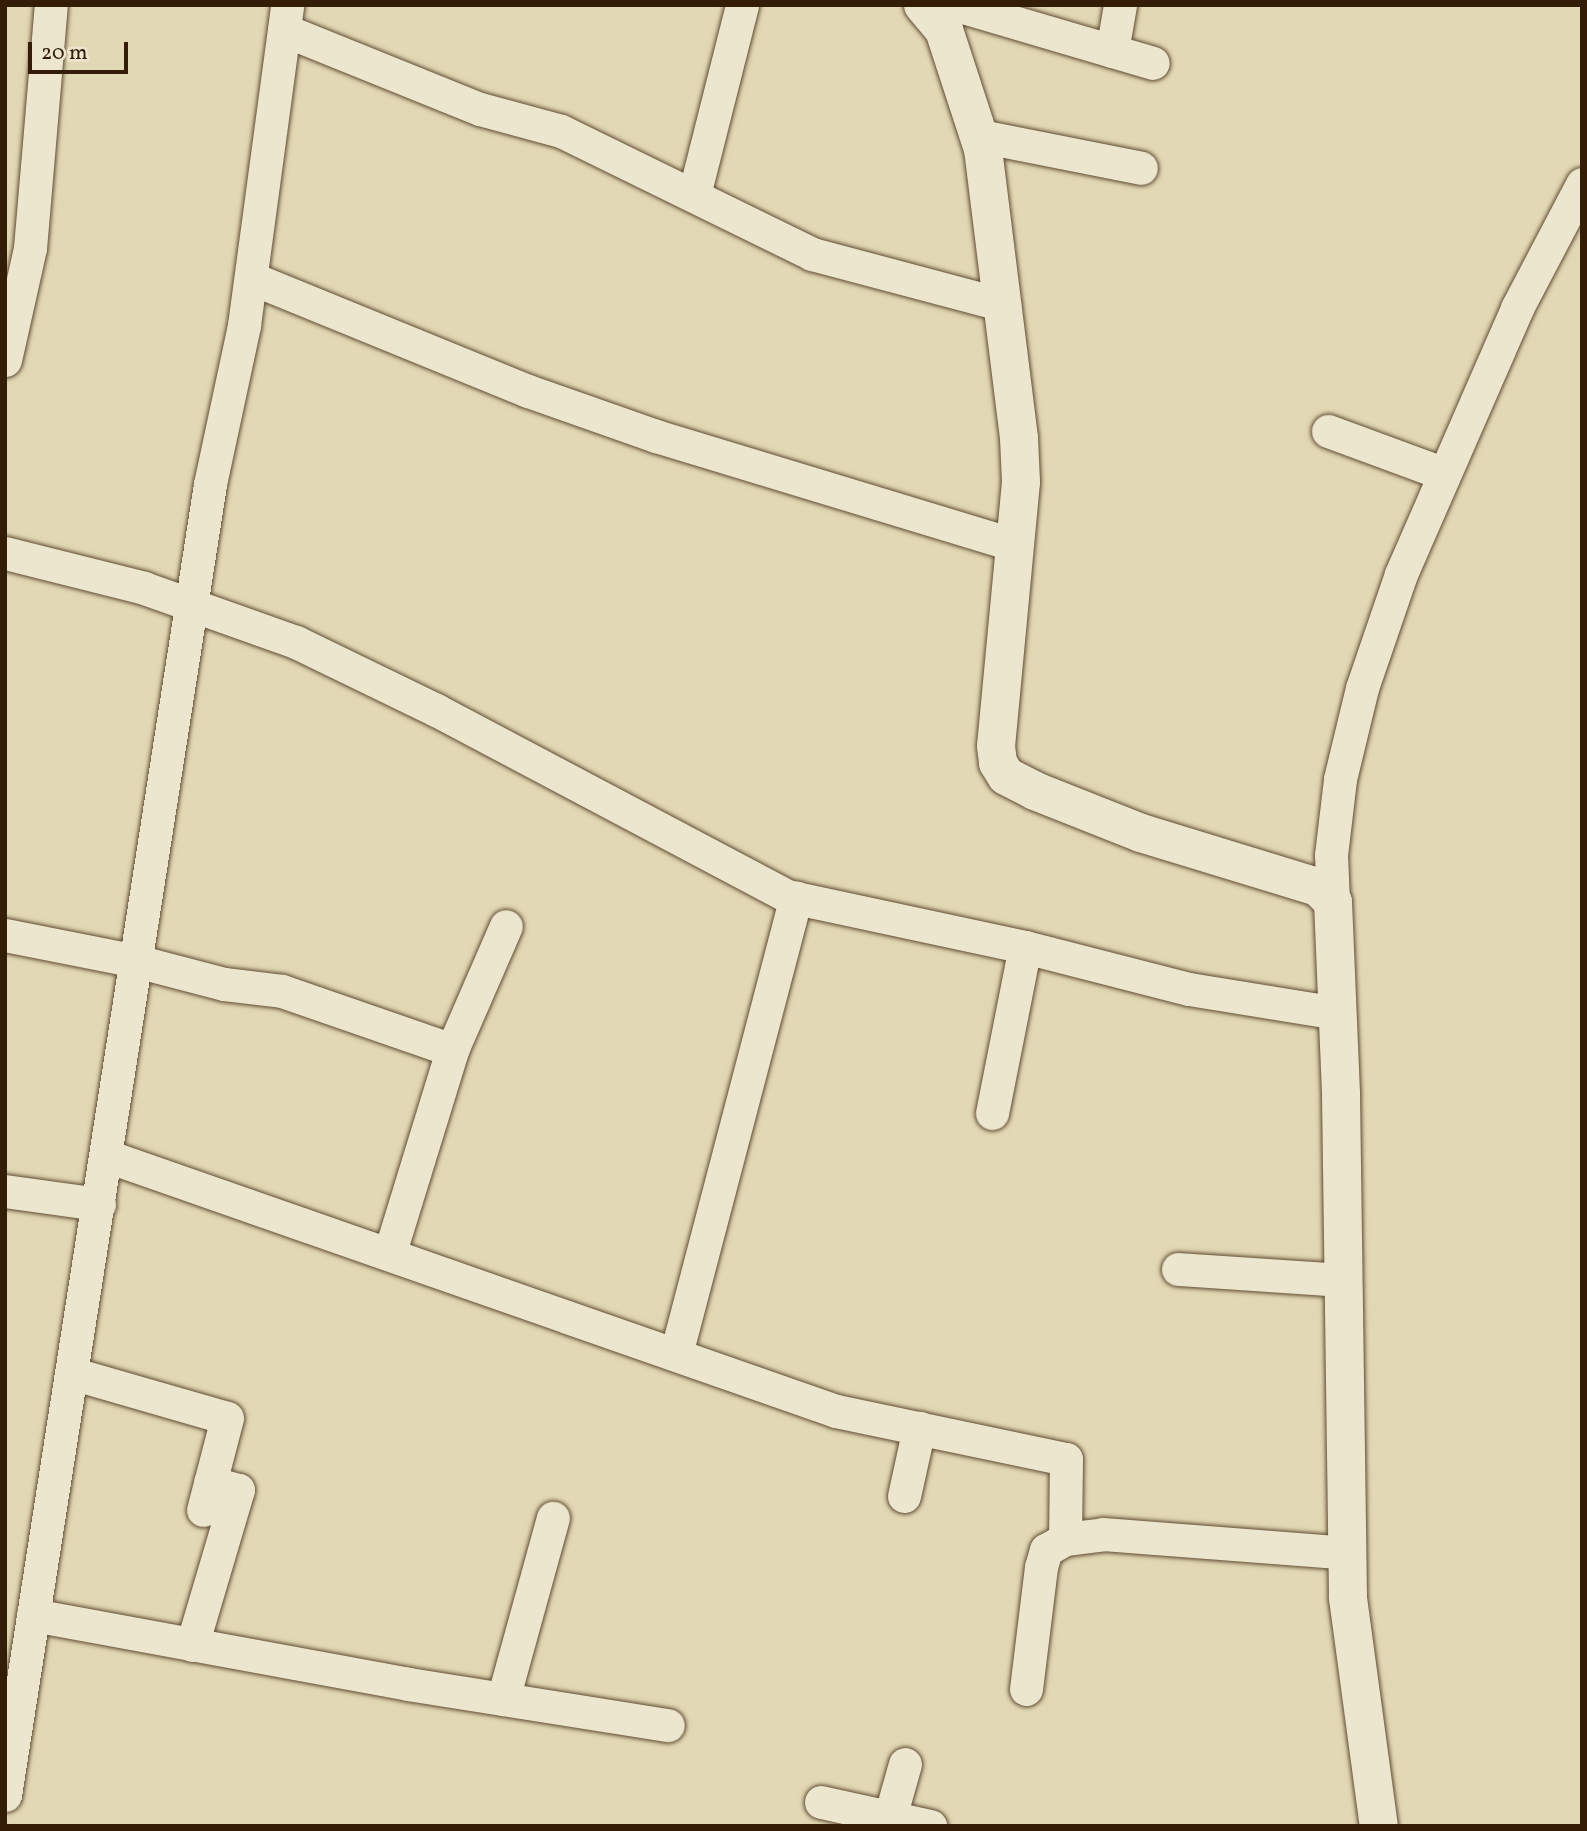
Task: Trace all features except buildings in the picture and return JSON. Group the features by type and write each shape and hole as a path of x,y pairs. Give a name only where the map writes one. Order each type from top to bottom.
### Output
{"street":[{"path":"5,360 12,302 41,149 51,5"},
{"path":"694,195 742,5"},
{"path":"1112,51 1120,5"},
{"path":"936,8 1153,63"},
{"path":"936,8 980,136 1004,305 1019,438 1015,545 996,746 1006,776 1141,833 1318,887 1333,902"},
{"path":"5,1795 12,1699 33,1615 107,1156 210,484 251,278 286,17 480,108 561,131 812,254 1004,305"},
{"path":"980,136 1141,168"},
{"path":"1379,1826 1348,1598 1345,1280 1331,855 1340,779 1362,688 1442,473 1517,308 1582,184"},
{"path":"251,278 528,391 656,436 1015,545"},
{"path":"1328,431 1442,473"},
{"path":"5,552 192,605 296,642 796,898 1025,947 1189,989 1337,1013"},
{"path":"676,1354 796,898"},
{"path":"390,1252 452,1050 506,926"},
{"path":"5,935 136,961 223,985 282,991 452,1050"},
{"path":"992,1113 1025,947"},
{"path":"107,1156 390,1252 836,1411 1066,1459 1065,1539"},
{"path":"5,1191 99,1204"},
{"path":"1178,1269 1345,1280"},
{"path":"71,1373 227,1418 206,1496 238,1490 192,1645"},
{"path":"904,1496 919,1428"},
{"path":"503,1699 553,1518"},
{"path":"1026,1689 1041,1567 1046,1550 1065,1539 1103,1534 1348,1553"},
{"path":"33,1615 503,1699 668,1725"},
{"path":"890,1817 905,1764"},
{"path":"821,1802 930,1826"}]}
